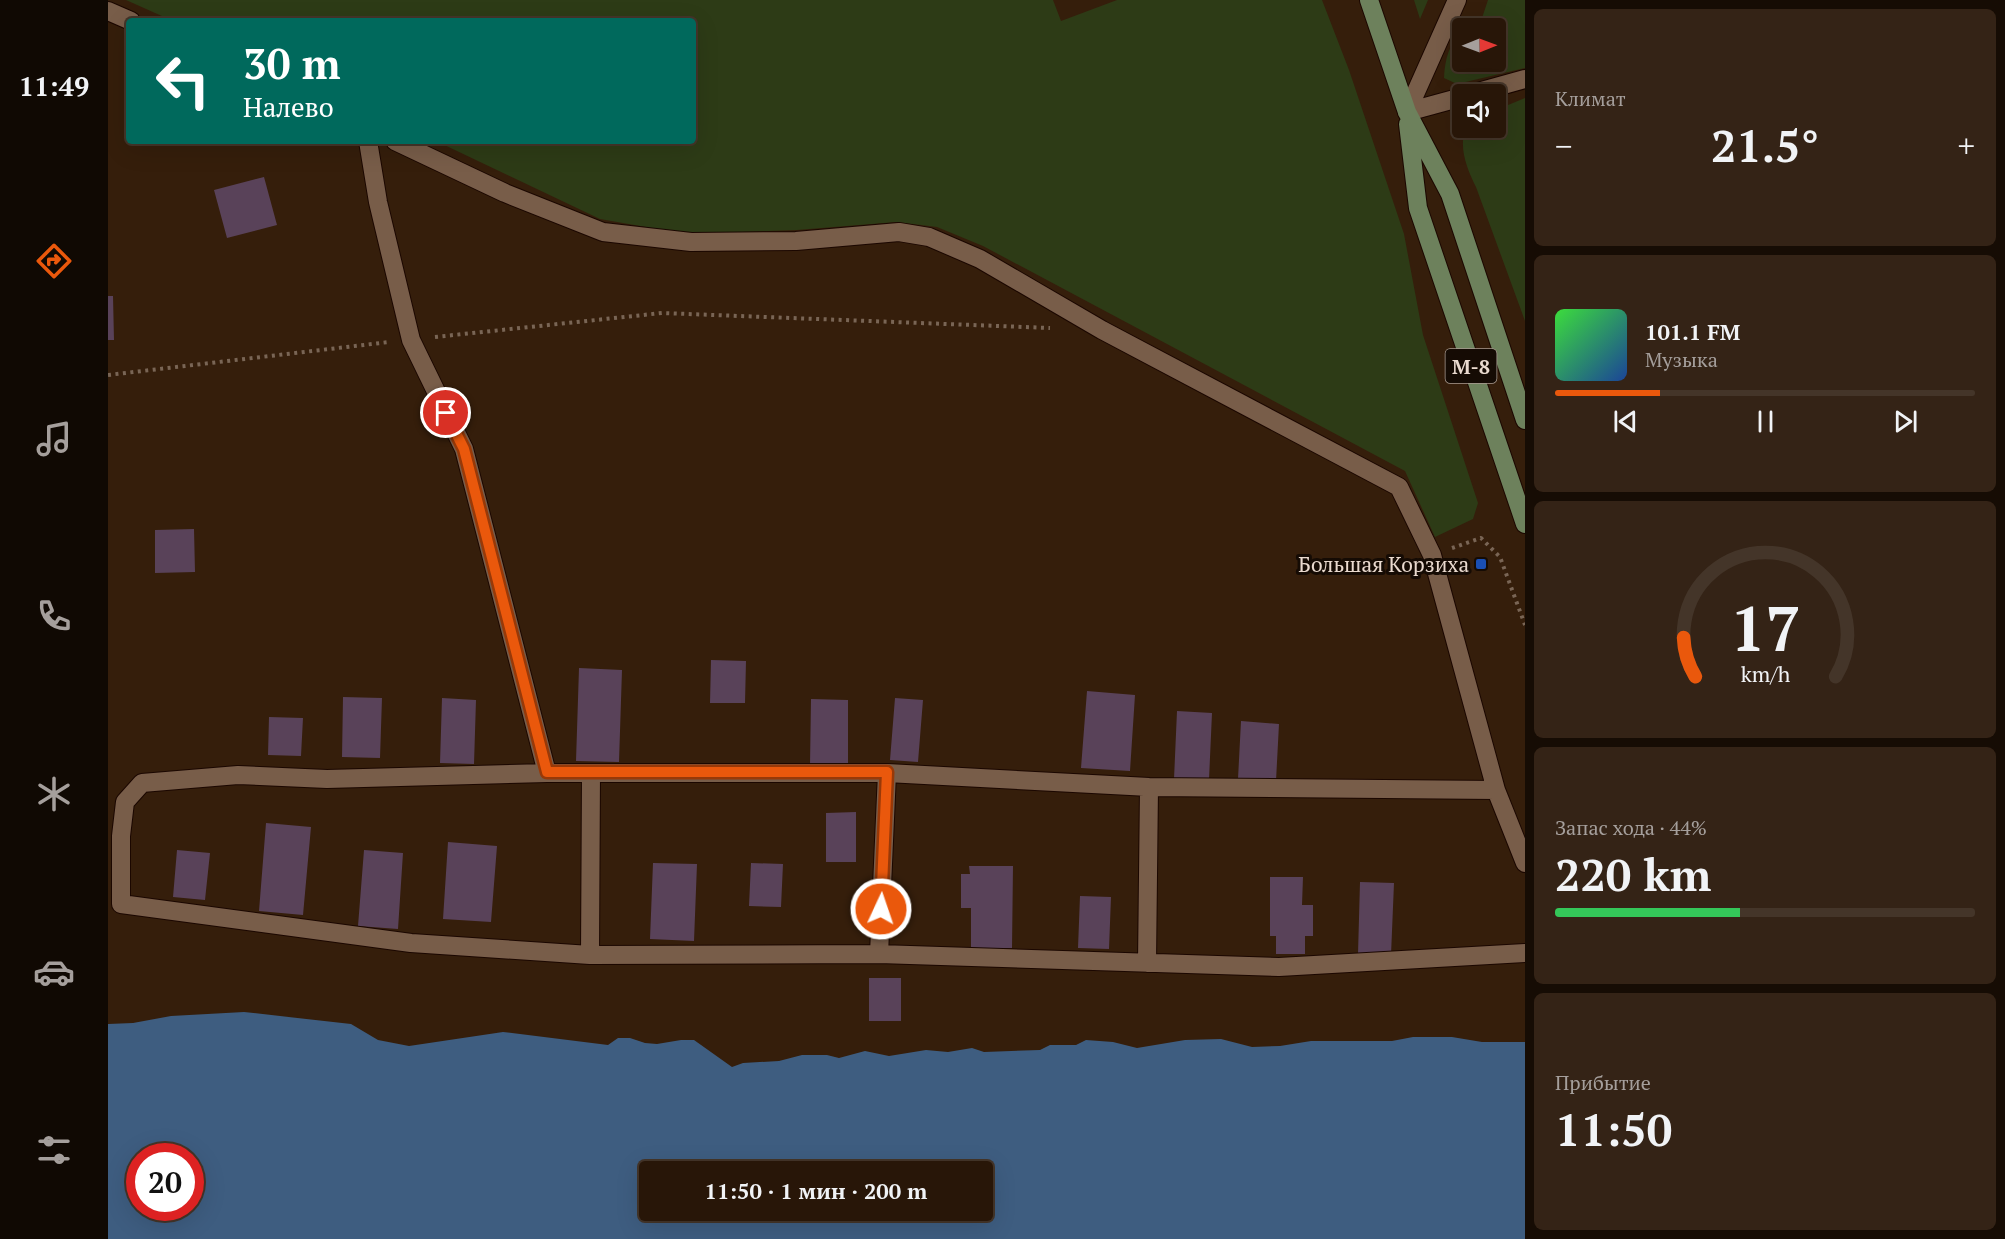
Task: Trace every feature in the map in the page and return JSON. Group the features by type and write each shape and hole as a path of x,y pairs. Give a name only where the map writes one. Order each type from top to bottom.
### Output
{"main road":[{"path":"1369,0 1407,112"},
{"name":"М-8","path":"1407,112 1450,194 1525,420"},
{"name":"М-8","path":"1407,112 1418,208 1525,524"}],"street":[{"path":"1407,112 1457,0"},
{"path":"108,10 126,19"},
{"path":"1506,84 1525,79"},
{"path":"1407,112 1452,100"},
{"path":"368,144 378,202 411,340 464,449 547,772"},
{"path":"401,144 505,193 603,232 691,242 796,240 899,232 929,237 980,259 1102,330 1399,487 1432,555 1496,790 1525,862"},
{"path":"1496,790 1149,787 887,772 591,774 547,772 327,779 238,775 142,783 125,802 121,836 121,904 411,943 590,955 879,954 1279,967 1525,953"},
{"path":"879,954 887,772"},
{"path":"590,955 591,774"},
{"path":"1147,963 1149,787"}],"path":[{"path":"108,375 662,313 1054,328"},
{"path":"1432,555 1481,538 1500,557 1525,625"}],"green space":[{"path":"126,0 1053,0 1061,21 1117,0 1322,0 1349,70 1404,234 1423,335 1478,503 1473,519 1435,537 1405,471 983,246 937,227 897,222 797,230 686,234 600,219 442,144 696,144 696,18 166,18"},
{"path":"1414,0 1428,0 1420,19"},
{"path":"1488,0 1525,0 1525,68 1457,84 1444,78 1445,64 1452,45 1452,72 1506,72 1506,18 1482,18"},
{"path":"1525,98 1525,321 1463,150 1464,138 1506,138 1506,106"}],"water":[{"path":"244,1012 351,1024 378,1040 409,1046 503,1032 608,1045 618,1038 630,1038 657,1044 694,1040 732,1067 743,1063 779,1061 802,1055 827,1055 839,1058 865,1051 889,1056 926,1050 948,1052 972,1048 984,1052 1040,1050 1050,1045 1076,1045 1086,1040 1113,1042 1137,1048 1185,1040 1221,1039 1252,1047 1280,1046 1311,1041 1392,1041 1413,1037 1452,1037 1482,1042 1525,1042 1525,1239 108,1239 108,1024 133,1023 171,1016"}],"building":[{"path":"264,177 277,225 227,238 214,190"},
{"path":"108,296 113,296 114,340 108,340"},
{"path":"194,529 195,572 155,573 155,530"},
{"path":"711,660 746,661 745,703 710,703"},
{"path":"579,668 622,670 619,762 576,761"},
{"path":"1087,691 1135,695 1130,771 1081,768"},
{"path":"343,697 382,698 380,758 342,757"},
{"path":"442,698 476,700 474,764 440,763"},
{"path":"895,698 923,700 918,762 890,760"},
{"path":"811,699 848,700 848,766 810,766"},
{"path":"1177,711 1212,713 1209,780 1174,779"},
{"path":"269,717 303,718 301,756 268,755"},
{"path":"1241,721 1279,724 1276,781 1238,779"},
{"path":"856,812 856,862 826,862 826,813"},
{"path":"266,823 311,827 303,915 259,911"},
{"path":"448,842 497,846 491,922 443,919"},
{"path":"177,850 210,853 205,900 173,897"},
{"path":"364,850 403,853 398,929 358,926"},
{"path":"653,863 697,864 694,941 650,939"},
{"path":"751,863 783,864 781,907 749,906"},
{"path":"969,866 1013,866 1012,948 971,948 971,908 961,908 961,874 970,874"},
{"path":"1270,877 1303,877 1302,905 1313,905 1313,936 1305,936 1305,954 1276,954 1276,936 1270,936"},
{"path":"1360,882 1394,883 1391,955 1358,954"},
{"path":"1080,896 1111,897 1109,949 1078,948"},
{"path":"869,978 901,978 901,1021 869,1021"}],"place":[{"name":"Большая Корзиха","path":"1481,564"}],"route":[{"path":"446,413 464,449 547,772 591,774 887,772 881,909"}]}
